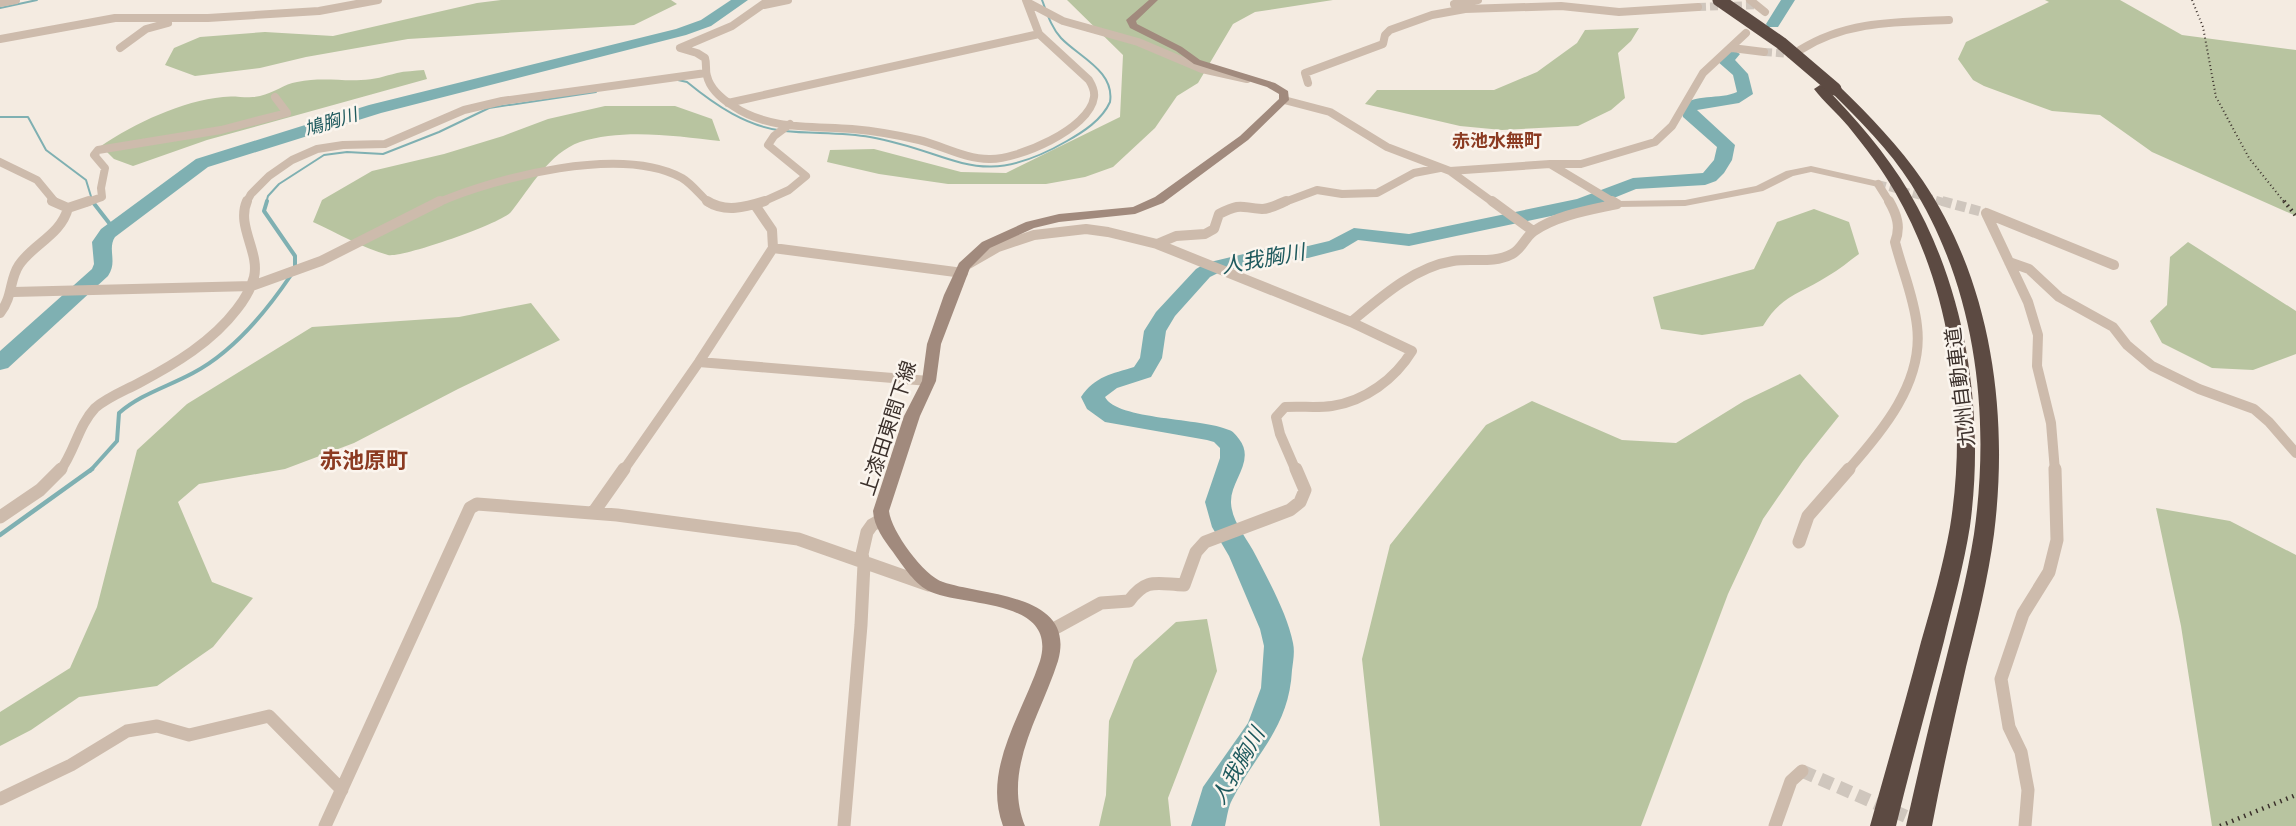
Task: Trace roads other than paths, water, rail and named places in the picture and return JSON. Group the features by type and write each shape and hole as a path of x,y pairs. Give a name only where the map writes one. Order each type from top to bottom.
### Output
{"highway":[{"name":"九州自動車道","path":"1719,0 1781,43 1897,156 1936,214 1956,259 1972,305 1984,359 1991,440 1986,518 1971,602 1919,826"},
{"name":"九州自動車道","path":"1702,3 1770,44 1827,89 1838,107 1876,153 1914,212 1936,263 1948,300 1959,353 1965,433 1962,510 1944,598 1883,826"}],"main road":[{"path":"1154,0 1136,13 1131,20 1133,26 1179,49 1197,62 1279,89 1284,93 1284,100"},
{"name":"上漆田東間下線","path":"1050,631 1028,610 936,587 907,559 881,520 886,492 900,449 928,381 934,344 951,295 963,269 986,245 1030,225 1059,218 1135,210 1159,200 1244,138 1284,100"},
{"path":"1014,826 1010,819 1005,795 1011,761 1043,684 1053,646 1050,631"}],"street":[{"path":"0,3 16,0"},
{"path":"0,39 115,18 198,18 319,12 378,0"},
{"path":"788,0 767,2 732,26 680,48 704,57 707,62 706,73 716,93 728,103 758,119 882,133 919,140 962,155 986,159 1028,152 1076,124 1089,108 1094,97 1093,87 1086,77 1039,34 1027,1"},
{"path":"1449,11 1452,5 1478,0"},
{"path":"1750,0 1765,12"},
{"path":"1027,1 1063,21 1138,42 1202,69 1253,80"},
{"path":"1308,83 1304,76 1305,73 1383,44 1385,35 1400,26 1449,11 1561,6 1619,12 1702,3"},
{"path":"120,48 151,27 198,18"},
{"path":"1800,50 1821,35 1862,25 1949,20"},
{"path":"1450,171 1581,164 1655,142 1672,126 1703,73 1746,33"},
{"path":"728,103 1039,34"},
{"path":"1732,48 1764,52"},
{"path":"0,517 35,496 64,467 80,435 83,423 96,407 183,357 212,336 237,309 252,286 256,267 251,240 243,220 243,207 255,190 273,173 305,154 324,147 382,145 476,107 661,76 706,73"},
{"path":"0,162 10,164 35,179 46,187 52,201 68,208 102,197 101,188 105,168 94,155 98,150 221,130 287,113 275,97"},
{"path":"1284,100 1330,112 1387,147 1450,171 1533,231"},
{"path":"13,292 95,288 252,286 283,278 305,269 430,205 458,194 554,169 625,166 642,168 682,178 713,205 725,209 739,209 754,205 801,181 806,176 801,169 768,145 774,136 790,124"},
{"path":"1550,164 1617,204"},
{"path":"1157,244 1176,236 1204,234 1214,229 1219,214 1231,208 1244,205 1264,209 1317,190 1342,194 1377,193 1414,173 1440,168"},
{"path":"1351,322 1384,295 1425,270 1454,261 1499,258 1515,253 1533,231 1585,211 1617,204 1685,203 1759,189 1800,170 1811,169 1878,184 1900,222 1900,232 1895,242 1915,315 1918,340 1915,369 1894,409 1862,455 1807,515 1800,529 1799,542"},
{"path":"593,513 699,362 773,248 772,230 754,205"},
{"path":"0,313 11,300 13,281 19,263 59,225 68,214 68,208"},
{"path":"2025,826 2028,790 2021,752 2009,727 2001,679 2023,615 2049,572 2057,540 2056,485 2051,423 2037,366 2038,335 2028,302 1986,213 2114,265"},
{"path":"773,248 963,269 1016,240 1060,231 1086,229 1108,232 1157,244 1351,322 1412,351 1405,364 1386,381 1362,397 1336,405 1285,407 1276,417 1280,434 1305,490 1305,495 1297,505 1290,510 1205,542 1196,552 1184,585 1146,584 1139,588 1134,598 1128,601 1101,603 1050,631"},
{"path":"2008,262 2029,269 2059,297 2113,327 2127,345 2152,366 2199,389 2253,409 2277,429 2296,453"},
{"path":"699,362 928,381"},
{"path":"325,826 470,508 477,504 593,513 798,539 864,564 936,587"},
{"path":"844,826 864,564 862,554 867,532 881,520"},
{"path":"0,799 71,765 127,731 157,726 189,735 269,716 342,790"},
{"path":"1775,826 1791,781 1802,771"}],"waterway":[{"path":"0,8 37,0"},
{"name":"鳩胸川","path":"0,363 101,272 104,264 102,242 108,233 202,163 375,109 681,32 706,23 741,0"},
{"path":"678,80 687,82 732,114 770,129 859,135 967,164 988,167 1010,164 1036,156 1079,134 1097,120 1110,102 1107,82 1094,66 1061,38 1042,0"},
{"name":"人我胸川","path":"1773,24 1788,0"},
{"name":"人我胸川","path":"1208,826 1215,797 1262,728 1276,688 1279,646 1275,629 1242,555 1225,527 1218,502 1233,458 1232,447 1223,436 1209,432 1114,417 1095,404 1093,397 1103,386 1143,372 1151,358 1155,331 1167,312 1187,293 1203,273 1213,267 1273,253 1308,252 1336,245 1354,234 1409,240 1582,204 1633,184 1709,177 1723,160 1726,145 1689,113 1689,107 1733,100 1745,94 1744,82 1740,74 1725,61 1732,54"},
{"path":"266,203 268,196 279,184 324,155 347,152 383,154 439,132 489,108 596,92"},
{"path":"0,117 28,117 46,150 86,180 93,202"},
{"path":"267,201 264,211 295,256 295,268"},
{"path":"93,202 113,228"},
{"path":"91,469 117,441 119,413 127,406 193,373 222,354 260,317 291,275"},
{"path":"0,535 91,469"}],"tunnel":[{"path":"1698,7 1758,5"},
{"path":"1764,52 1792,54 1797,52"},
{"path":"1878,184 1947,203"},
{"path":"1942,201 1986,213"},
{"path":"1802,771 1928,826"}],"railway":[{"path":"2192,0 2203,27 2216,97 2249,158 2285,203"},
{"path":"2284,201 2296,216"},
{"path":"2220,826 2296,795"}],"district":[{"name":"赤池水無町","path":"1497,141"},
{"name":"赤池原町","path":"364,460"}]}
